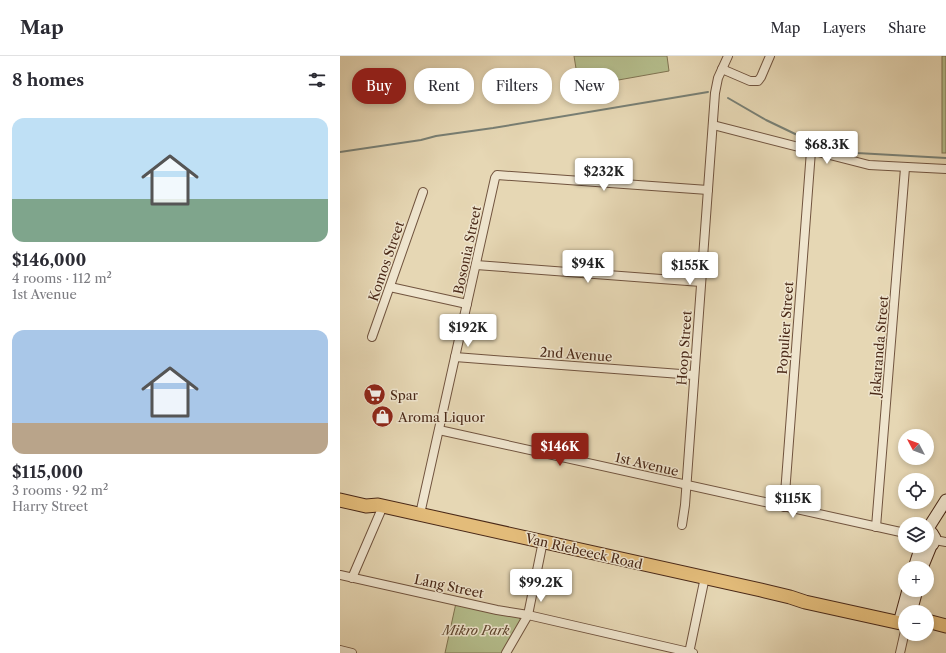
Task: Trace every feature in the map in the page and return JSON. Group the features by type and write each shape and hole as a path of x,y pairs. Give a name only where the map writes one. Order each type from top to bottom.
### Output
{"main road":[{"name":"Van Riebeeck Road","path":"340,492 368,500 380,506"},
{"name":"Van Riebeeck Road","path":"340,500 366,506 380,506 420,514 790,597 800,595 823,598 898,620"},
{"path":"934,623 946,626"},
{"path":"934,632 946,635"}],"street":[{"name":"Hoop Street","path":"682,525 685,505 713,125 714,93 718,78 728,56"},
{"path":"722,69 750,81 758,81 770,56"},
{"path":"713,125 869,165 905,168 946,168"},
{"name":"Populier Street","path":"784,507 811,151"},
{"name":"Jakaranda Street","path":"876,527 905,168"},
{"name":"Bosonia Street","path":"420,514 496,175 500,174 708,190"},
{"name":"Komos Street","path":"372,337 423,192"},
{"path":"476,265 701,282"},
{"path":"390,286 467,304"},
{"name":"2nd Avenue","path":"455,357 694,375"},
{"name":"1st Avenue","path":"439,430 898,532"},
{"path":"934,532 945,501"},
{"path":"352,578 380,506"},
{"path":"506,653 528,615 543,541"},
{"name":"Lang Street","path":"340,575 528,615 691,653"},
{"path":"691,653 706,577"},
{"path":"900,653 902,641"},
{"path":"340,650 352,653"}],"green space":[{"path":"574,56 667,56 669,71 619,80 619,68 576,68"},
{"path":"942,56 946,56 946,153 942,153"},
{"name":"Mikro Park","path":"456,603 518,617 521,620 502,653 445,653"}],"waterway":[{"path":"340,152 708,92"},
{"path":"728,98 766,120 814,143 828,143 857,153 946,158"}],"place":[{"name":"Spar","path":"375,395"},
{"name":"Aroma Liquor","path":"383,417"}]}
